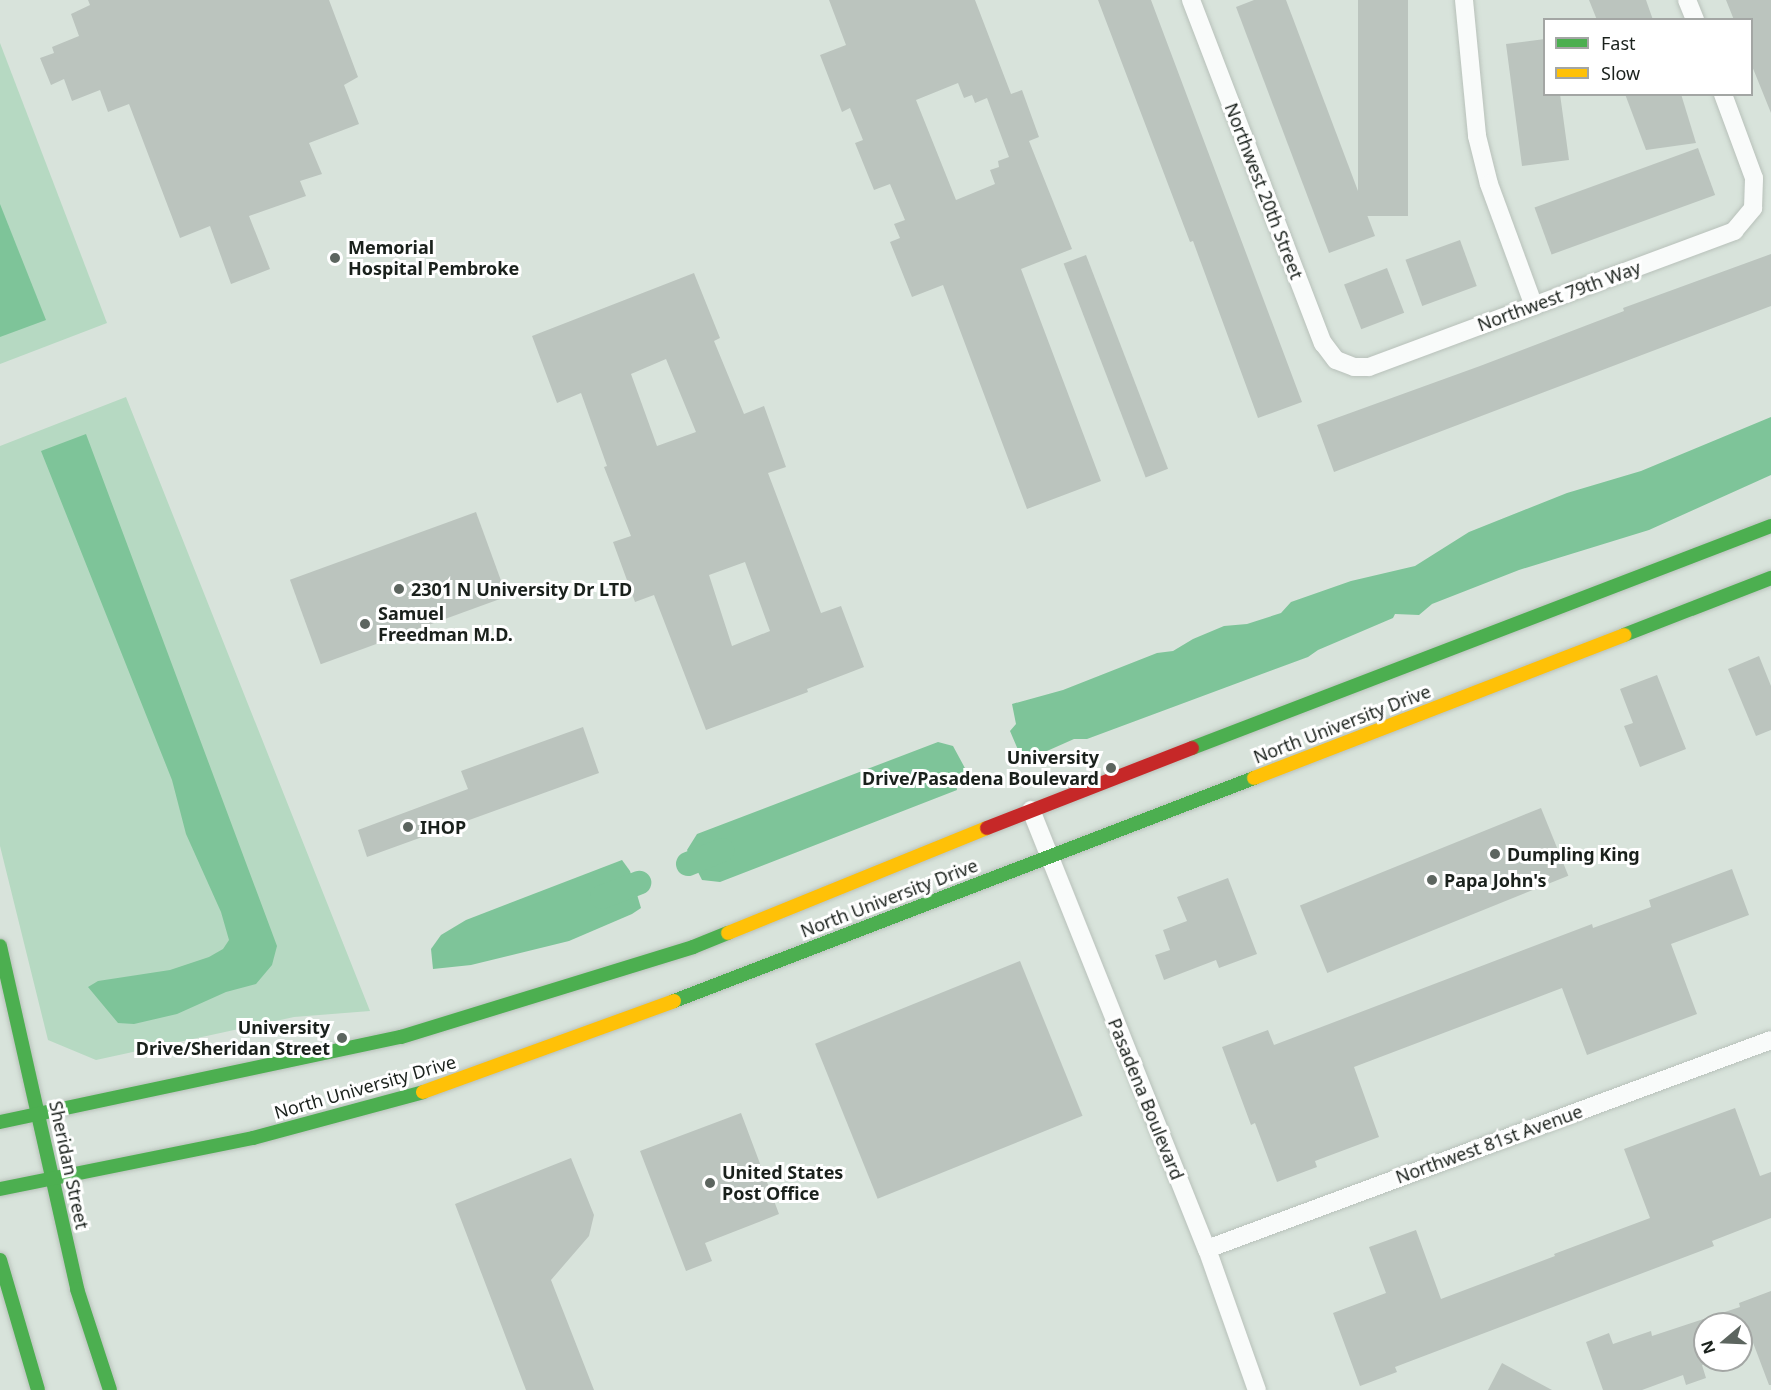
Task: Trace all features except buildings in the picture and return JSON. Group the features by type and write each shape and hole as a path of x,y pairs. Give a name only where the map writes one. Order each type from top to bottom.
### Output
{"main road":[{"name":"North University Drive","path":"0,1122 401,1037 693,947 1031,810 1771,526"},
{"name":"North University Drive","path":"0,1189 253,1138 421,1093 704,990 1771,578"},
{"name":"Sheridan Street","path":"0,946 77,1289 110,1390"},
{"path":"0,1260 38,1390"}],"street":[{"name":"Northwest 20th Street","path":"1191,0 1323,343 1336,360 1354,367"},
{"path":"1464,0 1477,136 1489,184 1534,306"},
{"path":"1687,0 1694,18"},
{"name":"Northwest 79th Way","path":"1354,367 1369,367 1734,231 1753,208 1754,178 1724,96"},
{"name":"Pasadena Boulevard","path":"1031,810 1207,1249 1257,1390"},
{"name":"Northwest 81st Avenue","path":"1207,1249 1771,1040"}],"shaded area":[{"path":"0,43 107,323 0,364"},
{"path":"0,204 46,320 0,337"},
{"path":"126,397 370,1011 294,1017 96,1060 48,1040 0,846 0,446"},
{"path":"1771,417 1771,475 1649,530 1519,570 1432,604 1419,615 1395,614 1393,618 1318,650 1308,657 1087,739 1074,739 1038,755 1019,752 1010,731 1016,724 1012,704 1063,690 1157,653 1173,651 1193,639 1224,626 1247,624 1281,613 1291,602 1351,581 1415,566 1469,532 1567,493 1641,471"},
{"path":"86,434 277,946 272,965 256,984 226,992 177,1014 134,1024 118,1023 88,987 98,981 170,970 209,957 223,949 229,940 221,912 186,834 172,780 41,451"},
{"path":"938,742 953,746 966,770 956,781 957,790 720,882 702,880 687,850 697,834"},
{"path":"622,860 630,871 641,908 632,914 569,941 471,965 433,969 431,949 441,935 466,920"}],"waterway":[{"path":"688,864 722,850"},
{"path":"602,897 639,883"}],"traffic: fast":[{"path":"1192,748 1771,526"},
{"path":"1624,635 1771,578"},
{"path":"674,1001 1254,778"},
{"path":"0,1122 401,1037 693,947 728,933"},
{"path":"0,946 77,1289 110,1390"},
{"path":"0,1189 253,1138 423,1092"},
{"path":"0,1260 38,1390"}],"traffic: slow":[{"path":"1254,778 1624,635"},
{"path":"728,933 987,828"},
{"path":"423,1092 674,1001"}],"traffic: jam":[{"path":"987,828 1192,748"}],"place":[{"name":"Memorial Hospital Pembroke","path":"335,258"},
{"name":"2301 N University Dr LTD","path":"399,589"},
{"name":"Samuel Freedman M.D.","path":"365,624"},
{"name":"University Drive/Pasadena Boulevard","path":"1111,768"},
{"name":"IHOP","path":"408,827"},
{"name":"Dumpling King","path":"1495,854"},
{"name":"Papa John's","path":"1432,880"},
{"name":"University Drive/Sheridan Street","path":"342,1038"},
{"name":"United States Post Office","path":"710,1183"}]}
